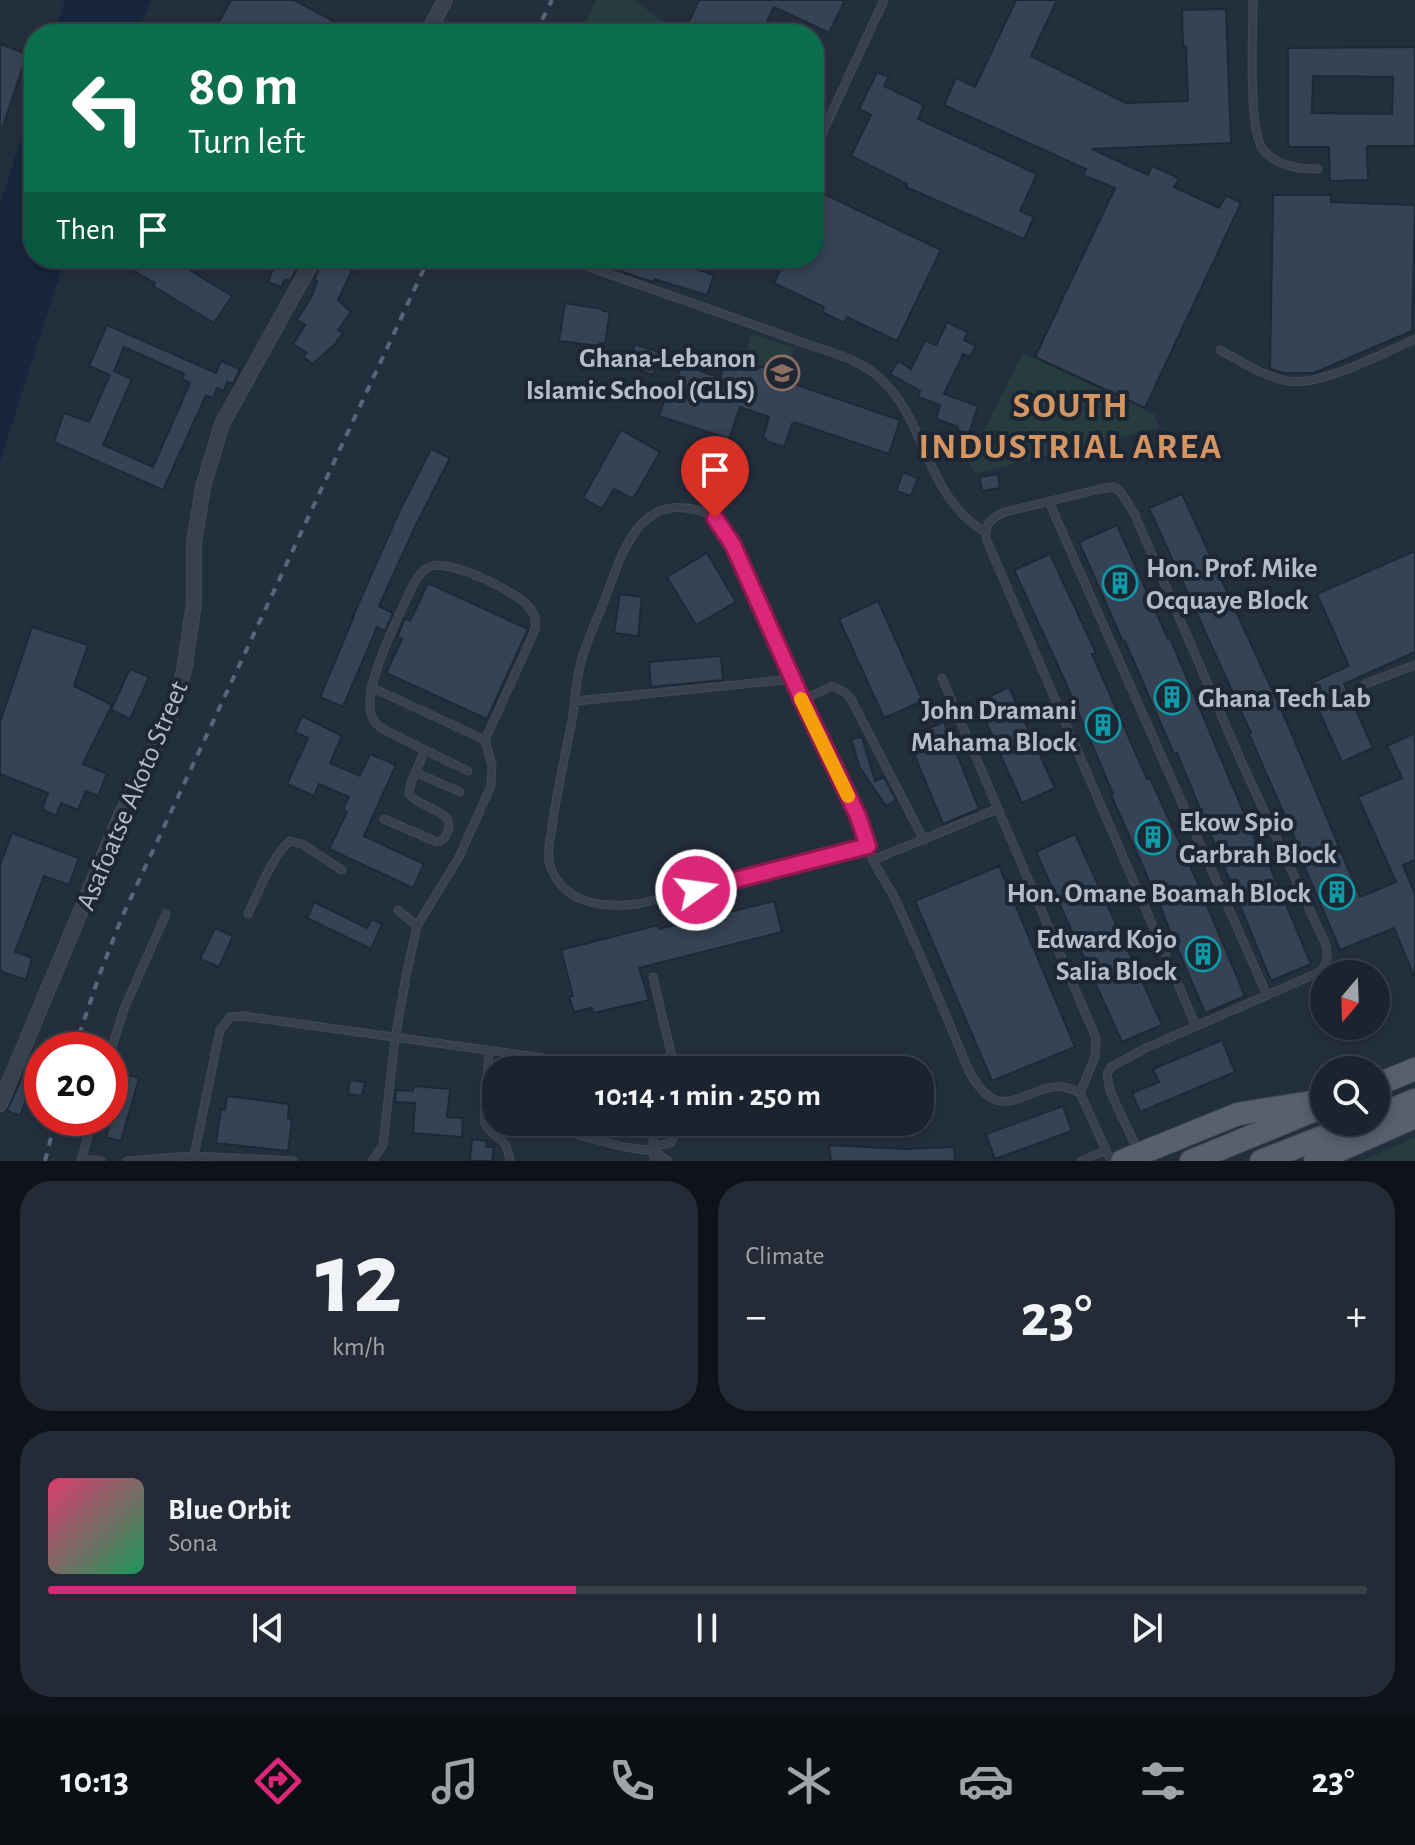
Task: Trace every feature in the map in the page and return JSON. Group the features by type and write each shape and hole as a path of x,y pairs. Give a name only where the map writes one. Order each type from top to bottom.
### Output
{"main road":[{"path":"1390,1079 1415,1069"},
{"path":"1390,1110 1415,1100"},
{"path":"1123,1155 1238,1114 1310,1102"},
{"path":"1191,1161 1310,1112"},
{"path":"1315,1161 1415,1117"},
{"path":"1261,1161 1325,1136"}],"street":[{"path":"432,24 445,0"},
{"name":"Asafoatse Akoto Street","path":"0,1104 121,815 173,711 184,671 194,603 194,543 203,487 222,424 308,268"}],"lane":[{"path":"824,129 884,0"},
{"path":"1253,0 1254,100 1260,146 1267,154 1291,166 1318,169"},
{"path":"592,268 774,332 869,369 883,380 900,402 941,488 958,511 985,532 1196,1026"},
{"path":"1220,350 1272,377 1291,382 1313,381 1415,339"},
{"path":"985,532 988,523 995,517 1018,508 1113,487 1120,491 1134,513 1242,763 1326,945 1328,957 1320,972 1111,1067 1107,1074 1123,1155"},
{"path":"1049,502 1267,995"},
{"path":"868,846 638,904 598,905 582,901 569,893 558,880 549,859 555,803 576,701 579,671 617,565 639,526 648,517 669,507 689,508 715,518 723,527 858,816 873,860 909,931 977,1086 987,1096 1002,1102 1052,1086 1069,1087 1080,1093 1123,1155"},
{"path":"372,1161 383,1145 395,1039 417,926 459,857 491,786 492,765 485,740 536,622 526,603 508,591 446,565 434,565 425,569 411,589 371,687 370,709 376,724 468,771"},
{"path":"1365,684 1415,665"},
{"path":"942,678 1096,1038 1095,1057 1080,1093"},
{"path":"576,701 793,679"},
{"path":"802,700 832,686 845,692 924,840"},
{"path":"371,687 485,740"},
{"path":"384,819 437,842 445,837 450,824 448,819 409,794 425,750"},
{"path":"415,772 460,792"},
{"path":"873,860 997,809"},
{"path":"248,914 278,855 290,841 302,844 342,870"},
{"path":"398,910 417,926"},
{"path":"117,1032 166,914"},
{"path":"653,977 672,1056"},
{"path":"194,1156 220,1030 230,1017 243,1016 527,1056"},
{"path":"489,1051 485,1127 507,1145 510,1161"},
{"path":"88,1136 82,1160 101,1161"},
{"path":"582,1136 624,1147 654,1148 671,1143 674,1136"},
{"path":"652,1136 654,1161"},
{"path":"654,1148 668,1161"},
{"path":"1081,1161 1123,1155"},
{"path":"1111,1161 1123,1155"},
{"path":"127,1161 194,1156 293,1161"}],"green space":[{"path":"596,0 633,0 667,24 585,24"},
{"path":"752,334 794,348 786,373 744,359"},
{"path":"1023,353 1154,414 1159,428 977,473 968,463"},
{"path":"1415,1137 1415,1161 1361,1161"}],"water":[{"path":"65,0 151,0 141,24 57,24"},
{"path":"24,129 24,268 62,268 0,462 0,205"}],"building":[{"path":"231,0 294,0 339,24 218,24"},
{"path":"699,0 845,0 829,33 824,31 824,24 810,24 774,7 766,24 688,24"},
{"path":"1016,0 1057,0 1031,56 1126,103 1188,101 1182,10 1226,9 1231,143 1092,149 1148,175 1152,166 1179,178 1174,187 1219,208 1226,195 1241,203 1145,408 1035,357 1115,188 1083,175 1086,169 944,105 956,78 975,87"},
{"path":"0,44 24,53 24,63 0,129"},
{"path":"1415,47 1415,146 1367,146 1368,180 1330,181 1329,147 1288,147 1288,48","holes":["1313,76 1393,77 1392,114 1312,113"]},
{"path":"877,72 889,77 884,86 924,105 918,119 1037,174 1020,211 1034,217 1024,239 906,187 907,184 851,156 871,115 859,109"},
{"path":"824,194 941,250 897,341 847,317 844,323 822,312 824,307 774,283 781,268 824,268"},
{"path":"1273,195 1331,195 1331,202 1415,206 1412,331 1314,373 1284,373 1270,369"},
{"path":"137,268 186,268 232,296 214,323 135,272"},
{"path":"273,268 297,268 290,281 285,279 281,287 268,282"},
{"path":"319,268 353,268 338,300 351,312 338,330 343,333 313,364 303,357 307,353 293,344 305,325 297,320 312,296 317,281 314,279"},
{"path":"611,268 693,268 714,275 707,295 654,279 653,282"},
{"path":"565,303 610,312 605,343 599,346 559,341"},
{"path":"947,322 968,332 964,340 976,346 970,357 963,354 944,394 978,406 969,434 936,419 940,405 918,397 920,391 890,374 898,361 911,369 925,340 937,344"},
{"path":"107,325 216,373 221,361 240,369 233,384 227,382 224,391 217,388 213,398 206,395 163,490 54,442 64,413 89,422 110,375 89,366","holes":["124,347 184,374 182,379 190,383 153,467 103,445 132,379 114,371"]},
{"path":"635,344 661,353 653,375 628,367"},
{"path":"725,361 754,370 767,368 776,378 900,420 889,454 794,422 784,447 763,438 769,417 740,407 729,439 659,416 665,398 669,400 682,364 720,378"},
{"path":"621,430 660,452 633,499 614,489 602,509 583,498"},
{"path":"431,449 450,458 379,606 393,613 385,631 377,627 343,707 320,697 400,510"},
{"path":"903,472 918,478 911,496 896,491"},
{"path":"998,474 1000,488 982,491 979,477"},
{"path":"1182,494 1285,718 1360,897 1396,882 1358,797 1402,778 1387,746 1415,733 1415,860 1403,865 1415,894 1415,978 1394,928 1340,950 1251,733 1149,508"},
{"path":"1117,525 1170,638 1310,964 1271,981 1177,753 1174,754 1079,542"},
{"path":"1415,551 1415,652 1344,684 1373,748 1342,762 1307,685 1349,666 1317,594"},
{"path":"707,553 736,602 696,625 667,577"},
{"path":"1050,554 1245,996 1205,1013 1065,681 1014,570"},
{"path":"428,583 528,629 487,719 386,673 402,639 397,637 405,618 410,621"},
{"path":"620,594 642,597 638,636 614,633"},
{"path":"878,601 923,701 884,718 839,619"},
{"path":"32,627 88,645 74,686 112,705 83,764 107,774 98,796 86,791 78,810 61,803 56,816 42,809 48,793 0,774 0,722"},
{"path":"721,656 723,680 651,687 649,662"},
{"path":"130,669 149,677 130,719 111,710"},
{"path":"1009,687 1055,788 1022,803 977,702"},
{"path":"302,716 342,736 330,763 360,776 370,754 396,765 364,836 424,864 413,888 329,849 347,812 343,810 349,797 319,784 314,796 287,784 308,738 295,732"},
{"path":"944,722 979,809 943,824 907,737"},
{"path":"862,737 875,781 884,777 896,800 886,806 860,768 851,739"},
{"path":"12,833 79,858 69,885 44,876 15,952 32,958 26,980 0,971 0,865"},
{"path":"1075,834 1162,1025 1122,1042 1036,852"},
{"path":"999,866 1075,1047 992,1081 915,901"},
{"path":"774,901 782,932 639,968 649,1000 594,1013 592,1008 574,1012 561,950 658,925 659,929"},
{"path":"314,902 367,928 372,919 382,924 371,949 307,918"},
{"path":"215,928 233,936 219,967 200,959"},
{"path":"1222,1040 1235,1072 1140,1112 1132,1093 1159,1082 1153,1069"},
{"path":"24,1073 24,1105 20,1116 7,1111"},
{"path":"128,1075 139,1078 128,1116"},
{"path":"350,1080 365,1082 362,1096 348,1094"},
{"path":"414,1086 450,1089 447,1117 463,1118 462,1137 413,1133 415,1103 395,1102 396,1090 413,1091"},
{"path":"227,1096 289,1104 288,1118 292,1119 288,1151 216,1143 221,1109 225,1110"},
{"path":"1063,1106 1072,1131 995,1159 986,1134"},
{"path":"106,1136 122,1136 121,1141"},
{"path":"472,1139 487,1141 486,1147 494,1147 492,1161 470,1161"},
{"path":"829,1145 906,1149 954,1147 955,1161 831,1161"}],"railway":[{"path":"540,24 552,0"},
{"path":"80,1032 122,917 424,268"},
{"path":"45,1161 51,1136"}],"slow traffic":[{"path":"801,699 848,796"}],"place":[{"name":"Ghana-Lebanon Islamic School (GLIS)","path":"782,373"},
{"name":"Hon. Prof. Mike Ocquaye Block","path":"1120,583"},
{"name":"Ghana Tech Lab","path":"1172,697"},
{"name":"John Dramani Mahama Block","path":"1103,725"},
{"name":"Ekow Spio Garbrah Block","path":"1153,837"},
{"name":"Hon. Omane Boamah Block","path":"1337,892"},
{"name":"Edward Kojo Salia Block","path":"1203,954"}],"district":[{"name":"SOUTH INDUSTRIAL AREA","path":"1071,424"}],"route":[{"path":"696,890 868,846 858,816 733,545 715,518"}]}
